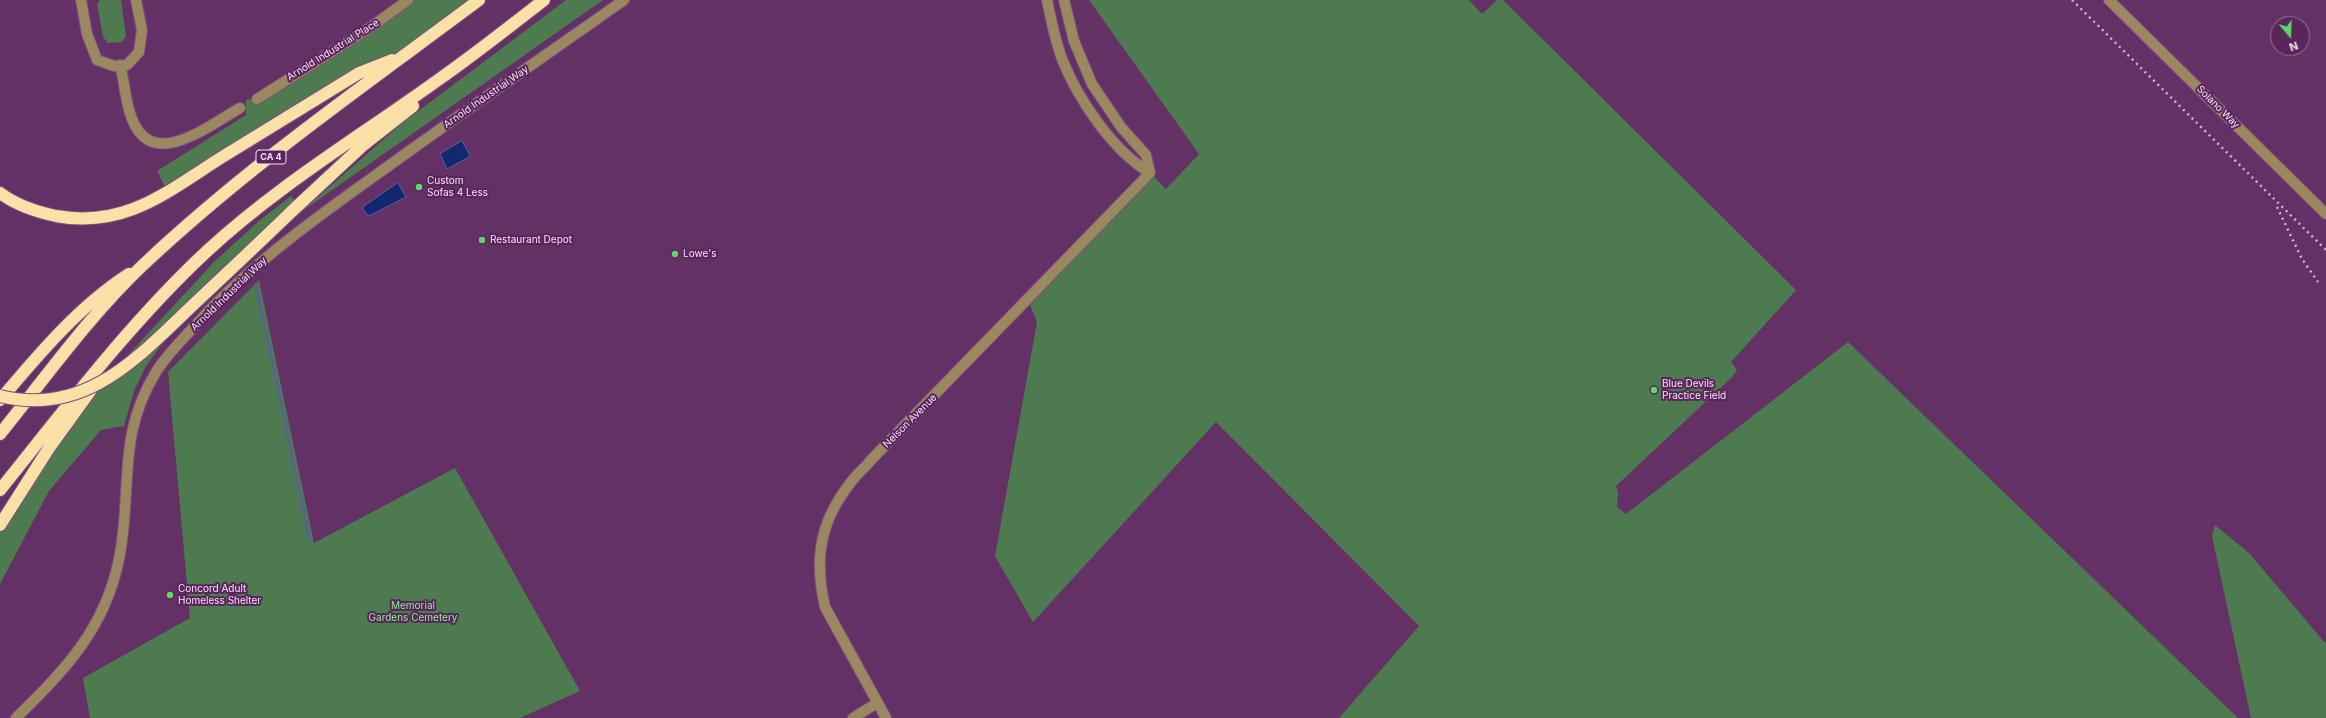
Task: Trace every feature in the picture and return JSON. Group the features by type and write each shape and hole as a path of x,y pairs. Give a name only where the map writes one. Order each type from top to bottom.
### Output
{"highway":[{"name":"CA 4","path":"0,434 71,345 142,266 233,186 479,0"},
{"path":"0,490 110,352 189,268 260,205 305,171 438,80 544,0"},
{"path":"0,194 36,211 72,219 115,216 152,202 359,73 406,55"},
{"path":"0,396 30,399 57,397 83,390 108,379 135,359 362,146 414,104 438,80"},
{"path":"0,400 35,360 106,289 142,266"},
{"path":"0,525 41,460 92,388 189,268"}],"street":[{"path":"81,0 87,34 97,60 114,66 127,65 139,52 142,30 136,0"},
{"name":"Arnold Industrial Place","path":"257,99 371,27 408,0"},
{"name":"Arnold Industrial Way","path":"16,718 73,660 95,627 107,600 121,548 126,467 131,432 143,395 167,358 204,315 264,258 378,173 624,0"},
{"path":"1047,0 1062,59 1081,99 1113,141 1134,164 1150,173"},
{"path":"1064,0 1074,41 1092,84 1121,127 1146,155 1150,173"},
{"name":"Solano Way","path":"2109,0 2326,214"},
{"path":"120,65 131,118 137,131 150,142 159,145 178,142 240,108"},
{"name":"Nelson Avenue","path":"886,718 825,607 820,587 819,552 826,524 833,507 856,476 870,461 1150,173"},
{"path":"853,718 878,703"}],"green space":[{"path":"100,0 121,0 126,36 122,42 108,43 103,37 97,4"},
{"path":"408,0 480,0 406,55 359,73 168,193 157,171 246,115 246,100 257,99"},
{"path":"566,0 603,0 301,212 401,124"},
{"path":"1089,0 1469,0 1482,14 1497,0 1503,0 1796,290 1731,362 1737,370 1732,377 1616,486 1618,492 1617,507 1626,514 1848,342 2238,718 1339,718 1419,626 1216,422 1033,622 995,556 1037,322 1028,300 1150,173 1166,189 1199,154"},
{"path":"291,196 296,202 288,209 296,217 248,259 162,344 146,366 134,391 124,426 101,430 49,491 0,584 0,525 68,420 214,262 260,220"},
{"name":"Memorial Gardens Cemetery","path":"259,280 314,543 455,468 580,691 520,718 90,718 83,678 190,618 168,372"},
{"path":"2215,525 2249,553 2326,644 2326,718 2251,718 2212,536"}],"shaded area":[{"path":"462,141 470,155 469,157 447,169 440,154"},
{"path":"398,183 406,197 369,216 363,210 363,207"}],"waterway":[{"path":"256,284 310,541"}],"railway":[{"path":"2072,0 2326,250"},
{"path":"2277,207 2302,259 2318,282"}],"place":[{"name":"Custom Sofas 4 Less","path":"419,187"},
{"name":"Restaurant Depot","path":"482,240"},
{"name":"Lowe's","path":"675,254"},
{"name":"Blue Devils Practice Field","path":"1654,390"},
{"name":"Concord Adult Homeless Shelter","path":"170,595"}]}
